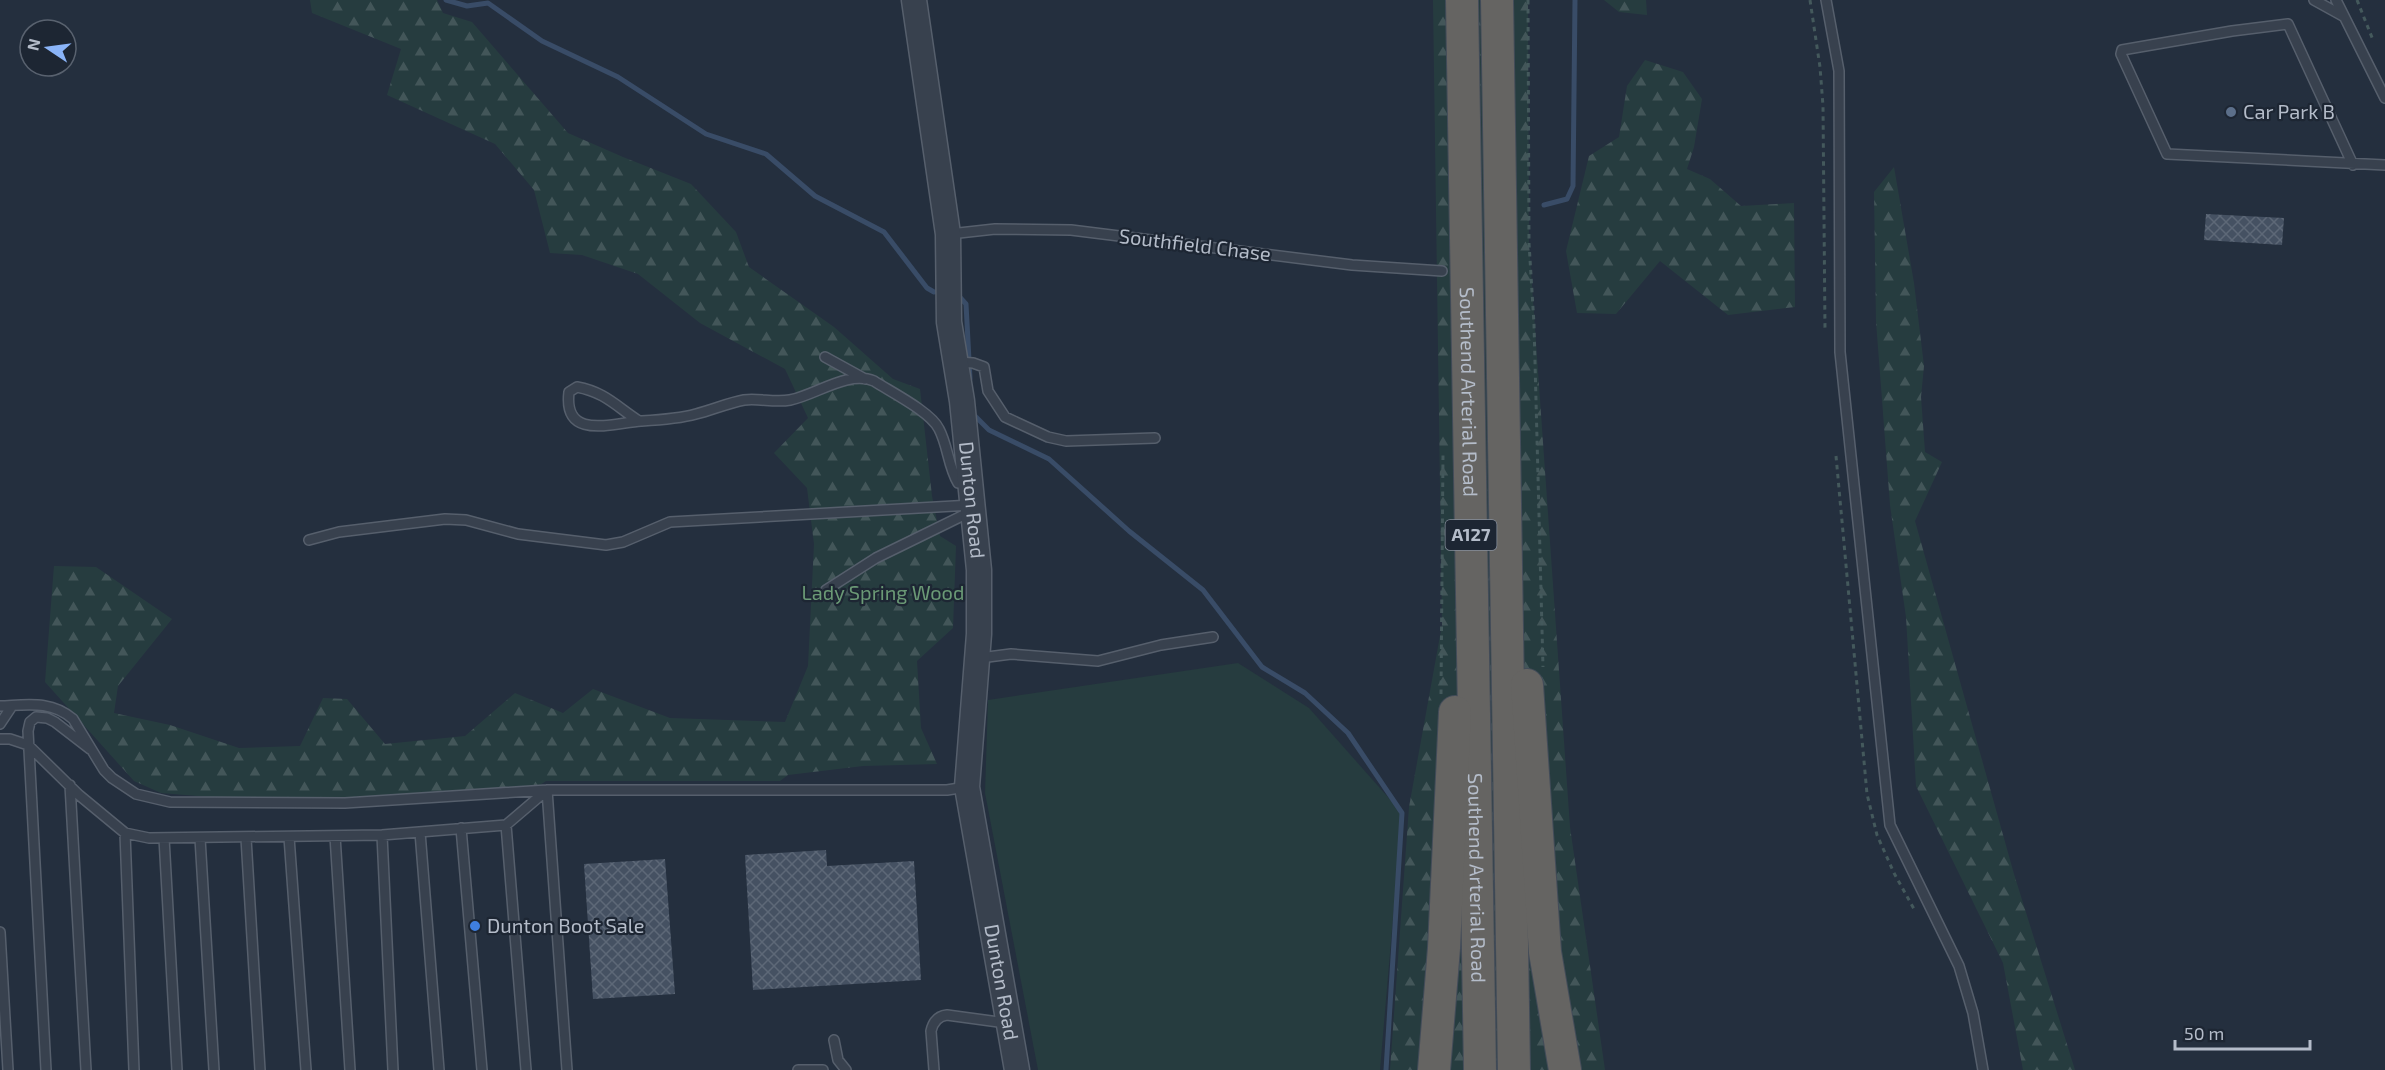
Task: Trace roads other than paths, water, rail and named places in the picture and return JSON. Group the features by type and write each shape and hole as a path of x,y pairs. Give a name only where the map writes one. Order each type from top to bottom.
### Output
{"highway":[{"name":"Southend Arterial Road","path":"1462,0 1454,272 1480,1070"},
{"name":"Southend Arterial Road","path":"1497,0 1514,1070"},
{"path":"1434,1070 1444,948 1457,682 1454,272"},
{"path":"1502,379 1525,647 1545,952 1565,1070"}],"street":[{"name":"Dunton Road","path":"914,0 948,234 948,322 962,401 979,570 977,658 968,787 1017,1070"}],"lane":[{"path":"1826,0 1839,71 1840,352 1890,825 1959,966 1973,1013 1983,1070"},
{"path":"2314,0 2343,16"},
{"path":"2336,0 2385,98"},
{"path":"2353,165 2288,24 2232,31 2125,49 2121,52 2166,153 2353,165 2385,165"},
{"name":"Southfield Chase","path":"948,234 995,229 1071,230 1352,265 1454,272"},
{"path":"825,357 874,381 930,418 939,428 952,474 972,499"},
{"path":"956,362 973,363 984,367 988,392 1005,417 1048,437 1066,441 1155,438"},
{"path":"639,421 609,397 595,391 577,387 568,392 570,412 577,420 591,426 611,427 697,414 746,400 791,400 843,381 865,378"},
{"path":"309,540 339,532 445,519 466,520 518,534 606,545 622,542 670,522 972,499"},
{"path":"826,590 972,499"},
{"path":"977,658 1011,654 1098,661 1161,645 1213,638"},
{"path":"0,706 44,705 66,713 73,719 104,770 123,787 136,794 170,802 345,803 547,790 947,790 968,787"},
{"path":"0,724 12,706"},
{"path":"46,1070 28,745 30,722 36,717 47,718 92,750"},
{"path":"0,739 10,739 28,745 125,833 164,838 382,835 506,825 547,790"},
{"path":"70,785 86,1070"},
{"path":"547,790 567,1070"},
{"path":"506,825 526,1070"},
{"path":"461,828 482,1070"},
{"path":"420,831 439,1070"},
{"path":"125,833 134,1070"},
{"path":"382,835 393,1070"},
{"path":"335,836 350,1070"},
{"path":"289,837 306,1070"},
{"path":"164,838 177,1070"},
{"path":"200,838 214,1070"},
{"path":"246,838 260,1070"},
{"path":"0,932 8,1070"},
{"path":"934,1070 931,1031 940,1017 947,1015 1009,1024"},
{"path":"834,1040 838,1060 846,1070"},
{"path":"798,1070 823,1070"}],"waterway":[{"path":"446,0 467,6 488,3 542,41 618,77 706,134 766,154 815,196 884,232 927,288 934,292"},
{"path":"1544,205 1567,199 1573,186 1575,0"},
{"path":"956,293 966,304 970,379"},
{"path":"972,413 989,430 1049,459 1129,531 1203,590 1262,667 1305,693 1348,733 1402,813 1386,1070"}],"place":[{"name":"Car Park B","path":"2231,112"},
{"name":"Dunton Boot Sale","path":"475,926"}],"park label":[{"name":"Lady Spring Wood","path":"883,593"}]}
